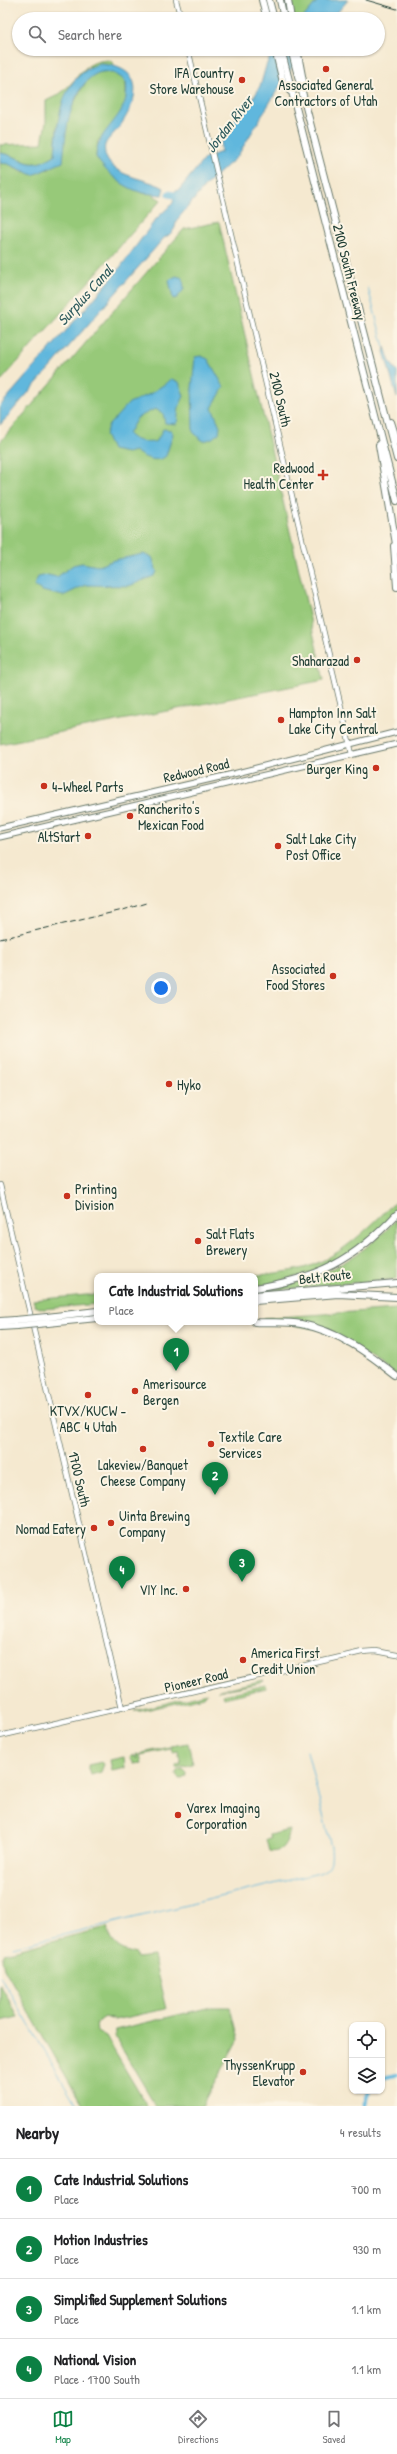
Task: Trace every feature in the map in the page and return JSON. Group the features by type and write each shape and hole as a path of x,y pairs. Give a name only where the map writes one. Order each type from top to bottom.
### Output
{"highway":[{"path":"262,0 265,12"},
{"path":"269,0 272,12"},
{"path":"280,0 283,12"},
{"path":"288,0 290,12"},
{"path":"277,56 283,82 292,94"},
{"name":"2100 South Freeway","path":"283,56 397,501"},
{"path":"294,56 299,72"},
{"path":"298,56 299,72"},
{"name":"2100 South Freeway","path":"299,72 315,127 314,140 397,459"},
{"path":"372,364 381,385 397,441"},
{"path":"376,420 397,550"},
{"path":"393,528 397,587"},
{"path":"258,1287 303,1279 330,1268 374,1238 397,1214"},
{"name":"Belt Route","path":"258,1295 397,1283"},
{"name":"Belt Route","path":"258,1301 338,1294 397,1297"},
{"path":"48,1320 94,1312"},
{"path":"0,1327 16,1323 94,1318"},
{"path":"0,1321 16,1323"},
{"path":"258,1322 301,1324 348,1340 372,1356 397,1376"}],"main road":[{"name":"Redwood Road","path":"0,828 233,774 397,732"},
{"name":"Redwood Road","path":"0,837 397,744"}],"street":[{"path":"176,0 179,12"},
{"name":"2100 South","path":"190,56 352,754"},
{"name":"1700 South","path":"0,1186 122,1708"},
{"name":"Pioneer Road","path":"0,1736 362,1652 376,1651 397,1655"}],"green space":[{"path":"290,0 320,0 312,12 293,12"},
{"path":"109,60 115,65 100,64 86,68 57,126 55,155 38,163 32,163 0,153 0,145 42,143 46,122 46,101 60,93 82,71 87,67 93,63"},
{"path":"108,71 119,75 126,82 126,102 117,119 98,141 96,157 143,193 150,193 161,200 0,382 0,163 8,163 22,172 50,169 68,116 81,89 88,79 96,73"},
{"path":"219,222 324,680 0,744 0,442 184,229"},
{"path":"397,1200 397,1212 375,1235 324,1270 258,1286 258,1275 295,1270 325,1260 338,1252 375,1222"},
{"path":"397,1219 397,1279 264,1291 303,1281 337,1266 367,1246"},
{"path":"94,1294 94,1304 43,1309 35,1306 33,1300"},
{"path":"397,1309 397,1375 327,1331 264,1320 264,1318"},
{"path":"264,1680 261,1683 218,1691 220,1690"},
{"path":"266,1685 266,1688 224,1698 223,1695"},
{"path":"207,1693 204,1697 141,1711 134,1711"},
{"path":"188,1743 193,1764 176,1768 176,1765 181,1764 178,1751 173,1752 171,1746"},
{"path":"170,1747 170,1749 141,1755 142,1753"},
{"path":"136,1754 140,1755 142,1763 134,1764 130,1757 134,1755 133,1757 136,1756 138,1759"},
{"path":"124,1757 125,1768 112,1771 110,1760"},
{"path":"102,1762 104,1764 101,1772 91,1775 88,1765"},
{"path":"181,1769 186,1774 181,1779 176,1774"},
{"path":"290,1830 288,1838 281,1849 274,1852 269,1851 266,1839 270,1838 269,1835"},
{"path":"107,1927 111,1938 120,1948 135,1954 137,1958 153,1956 166,2009 114,2020 105,2017 96,2023 97,2032 106,2037 147,2106 83,2106 4,1968 2,1959 5,1953"},
{"path":"0,1984 18,2017 0,2021"},
{"path":"211,2007 230,2007 238,2040 202,2106 156,2106 115,2037 115,2030"}],"water":[{"path":"318,0 348,0 338,12 308,12"},
{"path":"271,56 302,56 287,74 237,157 206,185 176,221 173,231 164,238 0,425 0,406 113,277 156,219 173,203 175,191 179,190 205,158 221,152 221,144 228,128 257,92 268,60"},
{"path":"100,64 114,66 125,71 131,77 135,94 127,115 105,145 106,157 110,164 116,169 132,177 164,188 162,195 143,193 122,184 105,169 96,157 102,138 124,105 126,94 126,82 117,75 109,72 101,72 87,80 77,96 73,105 66,133 63,162 33,175 8,164 0,163 0,153 32,163 38,163 55,155 63,101 76,79 86,70"},
{"path":"176,276 183,278 184,289 177,298 173,299 169,280"},
{"path":"385,347 390,362 397,371 397,398 384,352"},
{"path":"201,356 208,359 224,387 212,408 220,426 219,433 211,439 203,441 193,432 192,388 195,357"},
{"path":"172,379 179,382 184,396 179,407 177,424 165,423 163,413 155,409 137,418 128,434 137,440 153,442 156,441 163,429 171,430 173,434 166,456 154,460 135,451 127,453 112,450 105,435 108,426 129,403 150,394"},
{"path":"143,554 152,557 157,572 154,576 129,586 85,585 63,596 42,591 34,586 38,577 48,575 57,577 73,565 82,563 98,566 114,560"}],"waterway":[{"name":"Jordan River","path":"169,194 183,197"},
{"path":"368,288 384,347"},
{"path":"13,1947 323,1871 329,1866 331,1847 307,1751"},
{"path":"0,1976 77,2106"},
{"path":"385,2077 397,2075"},
{"path":"364,2106 368,2094"}],"tram line":[{"path":"366,0 397,9"}],"railway":[{"path":"0,939 123,910 146,903"}],"place":[{"name":"Associated General Contractors of Utah","path":"326,69"},
{"name":"IFA Country Store Warehouse","path":"242,80"},
{"name":"Redwood Health Center","path":"323,475"},
{"name":"Shaharazad","path":"357,660"},
{"name":"Hampton Inn Salt Lake City Central","path":"281,720"},
{"name":"Burger King","path":"376,768"},
{"name":"4-Wheel Parts","path":"44,786"},
{"name":"Rancherito's Mexican Food","path":"130,816"},
{"name":"AltStart","path":"88,836"},
{"name":"Salt Lake City Post Office","path":"278,846"},
{"name":"Associated Food Stores","path":"333,976"},
{"name":"Hyko","path":"169,1084"},
{"name":"Printing Division","path":"67,1196"},
{"name":"Salt Flats Brewery","path":"198,1241"},
{"name":"Cate Industrial Solutions","path":"176,1371"},
{"name":"Amerisource Bergen","path":"135,1391"},
{"name":"KTVX/KUCW - ABC 4 Utah","path":"88,1395"},
{"name":"Textile Care Services","path":"211,1444"},
{"name":"Lakeview/Banquet Cheese Company","path":"143,1449"},
{"name":"Motion Industries","path":"215,1495"},
{"name":"Uinta Brewing Company","path":"111,1523"},
{"name":"Nomad Eatery","path":"94,1528"},
{"name":"Simplified Supplement Solutions","path":"242,1582"},
{"name":"National Vision","path":"122,1589"},
{"name":"VIY Inc.","path":"186,1589"},
{"name":"America First Credit Union","path":"243,1660"},
{"name":"Varex Imaging Corporation","path":"178,1815"},
{"name":"ThyssenKrupp Elevator","path":"303,2072"}],"water label":[{"name":"Surplus Canal","path":"85,295"}]}
